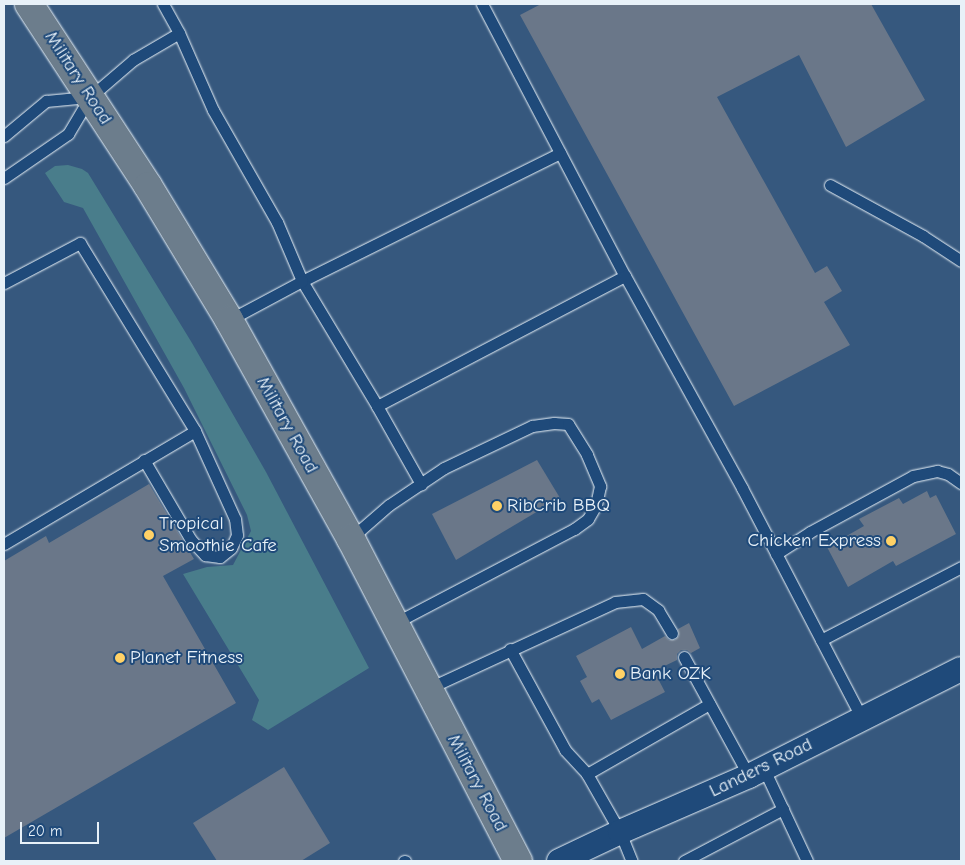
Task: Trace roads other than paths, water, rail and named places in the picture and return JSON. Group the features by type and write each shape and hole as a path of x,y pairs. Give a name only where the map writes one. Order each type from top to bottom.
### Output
{"main road":[{"name":"Military Road","path":"29,4 148,186 229,320 351,539 427,689 518,861"}],"street":[{"name":"Landers Road","path":"559,861 756,772 961,669"}],"lane":[{"path":"163,4 179,33 213,110 277,222 302,281 421,484"},
{"path":"482,4 862,719"},
{"path":"4,178 68,134 90,97 133,60 179,33"},
{"path":"4,136 46,101 90,97"},
{"path":"229,320 302,281 560,153"},
{"path":"830,185 923,236 961,262"},
{"path":"4,283 80,243 194,431 235,519 237,534 231,548 220,557 205,555 191,540 144,460"},
{"path":"377,406 626,276"},
{"path":"351,539 389,505 444,468 532,426 554,423 568,424 587,455 600,486 596,505 588,519 574,529 395,623"},
{"path":"4,544 194,431"},
{"path":"776,554 810,532 913,476 937,472 948,474 961,483"},
{"path":"821,640 961,567"},
{"path":"427,689 615,602 643,599 658,610 672,633"},
{"path":"510,650 565,750 587,774 620,832 632,861"},
{"path":"684,658 709,704 783,809 807,861"},
{"path":"587,774 709,704"},
{"path":"684,861 783,809"}],"place":[{"name":"RibCrib BBQ","path":"497,506"},
{"name":"Tropical Smoothie Cafe","path":"149,535"},
{"name":"Chicken Express","path":"891,541"},
{"name":"Planet Fitness","path":"120,658"},
{"name":"Bank OZK","path":"620,674"}]}
